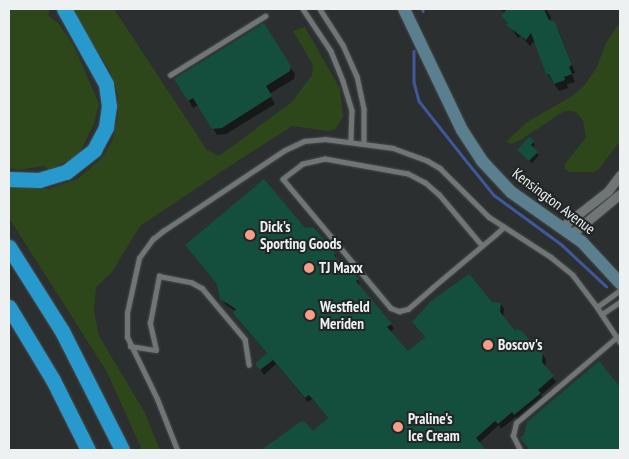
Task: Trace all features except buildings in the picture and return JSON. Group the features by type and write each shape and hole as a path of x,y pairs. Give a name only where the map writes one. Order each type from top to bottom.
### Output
{"highway":[{"path":"9,179 38,180 66,172 94,150 106,127 109,106 106,84 64,9"},
{"path":"9,247 62,331 122,450"},
{"path":"9,307 57,388 88,450"}],"main road":[{"name":"Kensington Avenue","path":"404,9 458,122 482,161 511,192 568,230 595,254 620,283"}],"street":[{"path":"568,230 608,191 620,175"},
{"path":"568,230 620,194"}],"lane":[{"path":"303,9 330,51 344,81 352,110 351,142"},
{"path":"320,9 343,45 356,76 364,109 364,144"},
{"path":"170,75 265,16"},
{"path":"177,450 158,399 130,346 126,325 135,269 139,258 153,239 294,144 314,139 351,142 404,151 428,161 451,178 477,207 563,266 597,307 620,342"},
{"path":"482,246 439,195 425,183 408,174 325,159 303,164 283,179 395,310 408,309 482,246 504,227"},
{"path":"130,346 156,350 150,323 160,276 191,282 202,288 245,339 249,365"},
{"path":"597,307 620,290"},
{"path":"602,314 620,302"},
{"path":"520,450 513,436 516,424 617,337"}],"green space":[{"path":"9,9 50,9 48,15 59,24 74,46 99,104 94,124 78,156 49,170 43,166 19,170 9,168"},
{"path":"73,9 114,9 207,150 219,156 292,102 312,75 313,65 293,31 305,27 340,89 343,117 335,129 328,131 292,126 219,173 140,226 112,272 96,287 94,311 99,336 145,413 160,450 142,450 107,372 9,218 9,186 49,189 77,179 100,160 112,142 118,116 118,94 110,71 77,20"},
{"path":"620,22 620,141 599,169 594,172 570,172 565,169 565,164 586,137 583,120 576,112 564,111 522,139 512,144 506,142 527,122 569,98 583,87 596,69 606,43"}],"waterway":[{"path":"414,51 414,82 419,101 494,195 561,244 606,286"}],"place":[{"name":"Dick's Sporting Goods","path":"250,235"},
{"name":"TJ Maxx","path":"309,268"},
{"name":"Westfield Meriden","path":"310,315"},
{"name":"Boscov's","path":"488,345"},
{"name":"Praline's Ice Cream","path":"398,427"}]}
